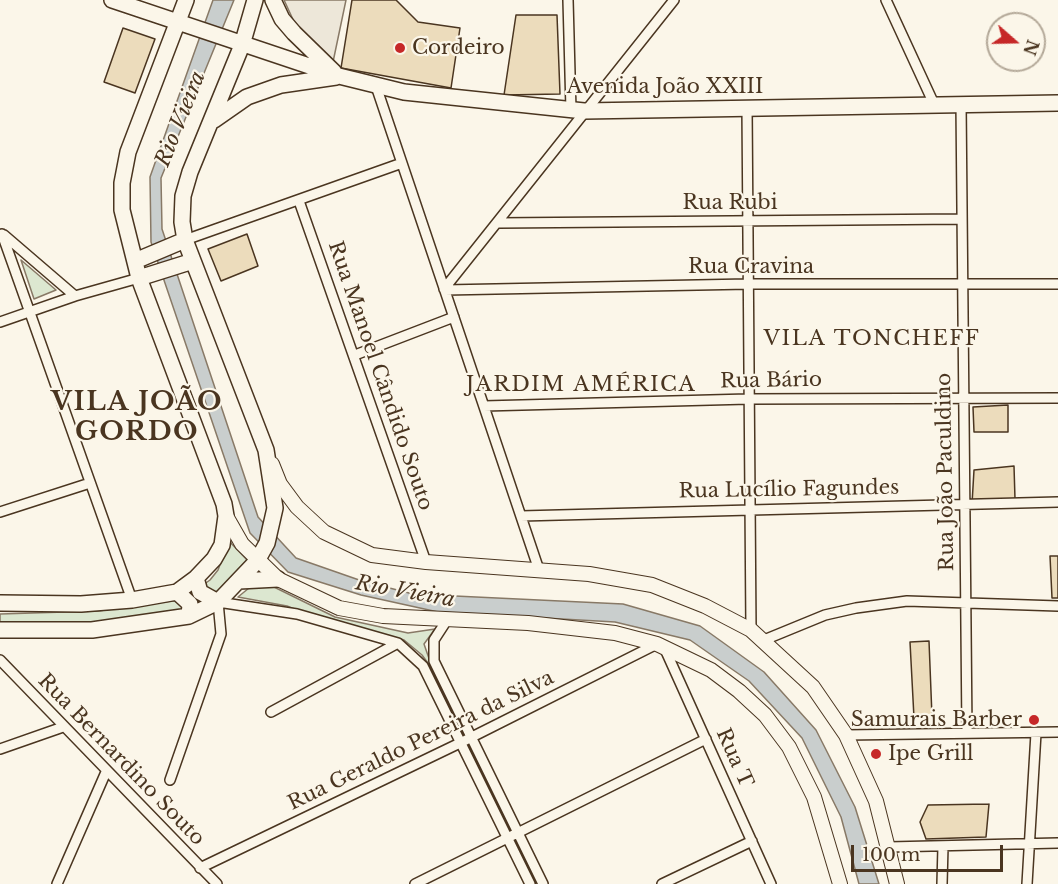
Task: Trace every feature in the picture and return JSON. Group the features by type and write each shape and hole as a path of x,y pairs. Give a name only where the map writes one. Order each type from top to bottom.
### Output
{"main road":[{"name":"Avenida João XXIII","path":"112,0 242,45 376,86 404,92 578,111 1058,103"},
{"path":"186,0 128,152 122,183 126,236 138,260 226,516 242,544 278,579 339,608 382,615 528,623 615,633 661,646 711,670 739,690 765,716 789,747 814,797 840,884"},
{"path":"255,0 242,45 189,172 183,196 181,242 280,484 297,507 324,532 372,555 426,562 589,574 652,585 705,606 751,630 813,687 846,735 876,801 897,884"},
{"path":"273,0 282,19 294,33 339,76"},
{"path":"212,121 230,106 247,97 281,85 339,76"},
{"path":"138,260 181,242"},
{"path":"143,277 189,263"},
{"path":"0,630 92,630 189,616 218,602 257,561 267,543 275,508 266,450"},
{"path":"0,603 81,604 132,600 177,591 196,578 214,559 222,545 226,516"},
{"path":"196,578 200,592 218,602"},
{"path":"239,581 278,579"},
{"path":"177,591 190,604 189,616"}],"street":[{"path":"568,0 578,111"},
{"path":"444,289 499,223 578,111 674,0"},
{"path":"886,0 934,104"},
{"path":"376,86 539,570"},
{"name":"Rua João Paculdino","path":"961,103 963,504 967,733"},
{"path":"747,107 746,221 751,630"},
{"path":"181,242 402,163"},
{"name":"Rua Manoel Cândido Souto","path":"299,201 426,562"},
{"name":"Rua Rubi","path":"499,223 962,219"},
{"path":"1,234 75,296"},
{"path":"1,234 132,600"},
{"path":"0,322 75,296 143,277"},
{"name":"Rua Cravina","path":"444,289 748,284 1058,284"},
{"path":"355,355 454,317"},
{"name":"Rua Bário","path":"484,406 748,399 1058,398"},
{"path":"0,512 90,483"},
{"name":"Rua Lucílio Fagundes","path":"521,516 750,508 1058,502"},
{"path":"764,640 825,615 907,601 966,601 1058,606"},
{"path":"170,780 221,634 218,602 297,614 398,643 423,666 530,884"},
{"path":"447,620 434,640 434,661 543,884"},
{"path":"271,712 398,643"},
{"name":"Rua Geraldo Pereira da Silva","path":"200,868 661,646"},
{"name":"Rua T","path":"661,646 706,739 771,884"},
{"name":"Rua Bernardino Souto","path":"0,660 217,884"},
{"path":"0,749 63,727"},
{"path":"846,735 1058,732"},
{"path":"1027,884 1036,733"},
{"path":"415,884 706,739"},
{"path":"57,884 106,772"},
{"path":"662,884 752,841"},
{"path":"888,847 1058,843"},
{"path":"942,884 943,846"}],"green space":[{"path":"21,260 56,290 34,299"},
{"path":"229,541 248,561 235,578 198,608 189,595 210,580 218,570"},
{"path":"274,587 335,617 408,633 435,629 424,644 433,670 422,655 404,640 309,615 287,606 238,597 249,588"},
{"path":"179,600 184,610 116,622 0,626 0,614 98,611"}],"shaded area":[{"path":"284,0 346,0 333,62 296,26"}],"water":[{"name":"Rio Vieira","path":"213,0 234,0 161,178 162,229 258,517 296,558 362,581 413,594 623,604 700,626 764,672 816,730 855,807 879,884 859,884 841,817 802,738 749,681 690,640 615,622 438,612 361,595 288,572 250,533 151,242 150,177"}],"building":[{"name":"Cordeiro","path":"352,0 396,0 418,22 460,28 451,88 341,68"},
{"path":"516,15 557,15 560,94 504,95"},
{"path":"123,28 155,39 135,93 104,82"},
{"path":"247,234 258,266 221,281 208,249"},
{"path":"1008,405 1008,432 974,432 973,407"},
{"path":"1014,466 1015,499 972,504 974,470"},
{"path":"1050,556 1058,556 1058,598 1052,598"},
{"path":"929,641 932,717 914,718 910,642"},
{"path":"989,804 986,837 926,839 920,822 928,805"}],"place":[{"name":"Cordeiro","path":"400,48"},
{"name":"Samurais Barber","path":"1034,720"},
{"name":"Ipe Grill","path":"876,754"}],"district":[{"name":"VILA TONCHEFF","path":"872,339"},
{"name":"JARDIM AMÉRICA","path":"581,385"},
{"name":"VILA JOÃO GORDO","path":"137,418"}]}
